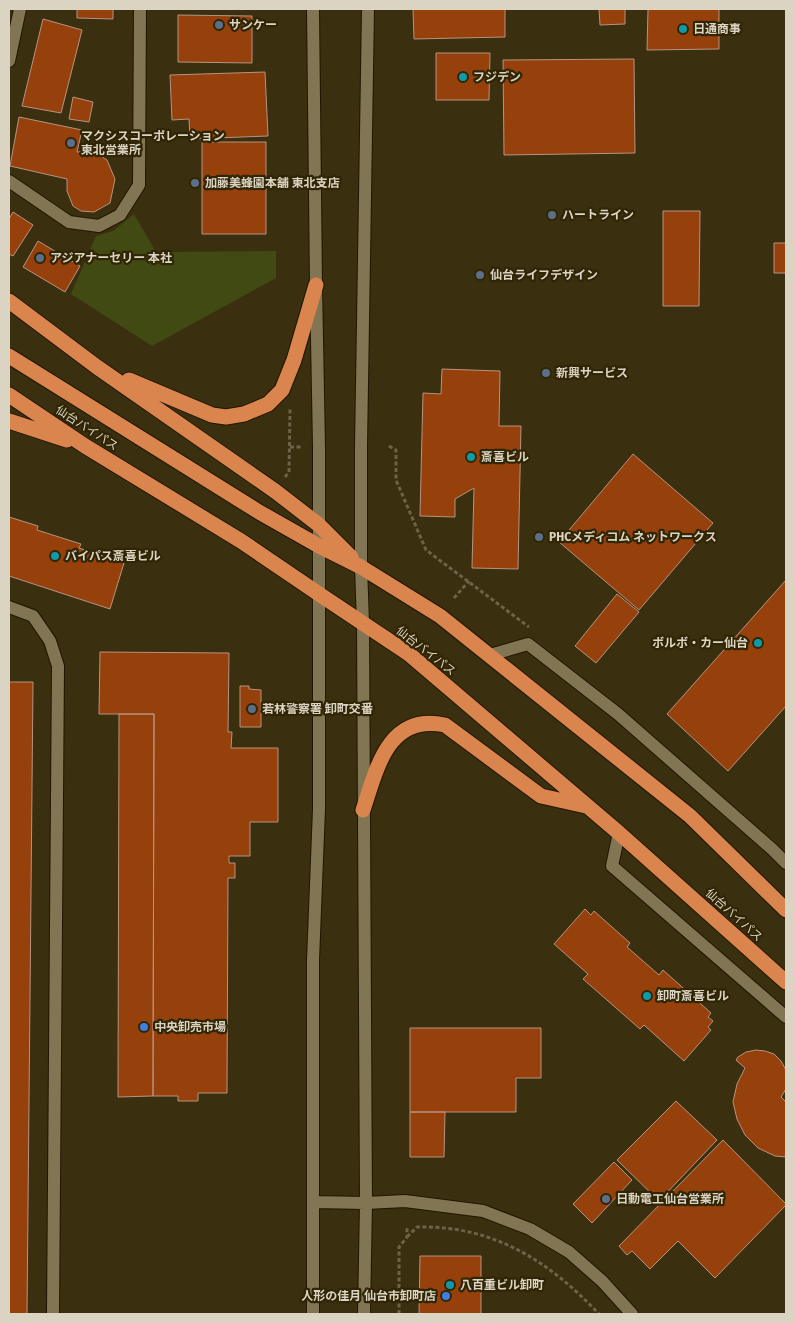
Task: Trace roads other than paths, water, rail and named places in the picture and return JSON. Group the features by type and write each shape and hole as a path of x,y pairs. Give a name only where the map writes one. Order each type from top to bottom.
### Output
{"highway":[{"path":"97,367 212,415 226,417 244,414 268,404 282,390 294,360 316,284"},
{"path":"9,301 97,367 275,491 319,525 361,567"},
{"name":"仙台バイパス","path":"9,356 259,512 361,567 440,616 690,816 786,910"},
{"name":"仙台バイパス","path":"9,396 86,446 241,541 409,654 588,806 786,982"},
{"path":"9,421 86,446"},
{"path":"363,810 385,750 395,738 411,726 433,722 445,725 541,796 588,806"}],"street":[{"path":"9,61 20,9"},
{"path":"9,181 69,222 99,226 120,215 139,185 140,9"},
{"path":"313,9 319,447 319,809 313,960 313,1314"},
{"path":"364,1314 366,1203 361,456 368,9"},
{"path":"9,607 33,616 50,641 58,666 53,1314"},
{"path":"490,656 528,644 618,714 786,863"},
{"path":"619,833 612,866 786,1017"},
{"path":"314,1202 406,1202 483,1211 530,1229 569,1252 602,1281 632,1314"}],"place":[{"name":"サンケー","path":"219,25"},
{"name":"日通商事","path":"683,29"},
{"name":"フジデン","path":"463,77"},
{"name":"マクシスコーポレーション 東北営業所","path":"71,143"},
{"name":"加藤美蜂園本舗 東北支店","path":"195,183"},
{"name":"ハートライン","path":"552,215"},
{"name":"アジアナーセリー 本社","path":"40,258"},
{"name":"仙台ライフデザイン","path":"480,275"},
{"name":"新興サービス","path":"546,373"},
{"name":"斎喜ビル","path":"471,457"},
{"name":"PHCメディコム ネットワークス","path":"539,537"},
{"name":"バイパス斎喜ビル","path":"55,556"},
{"name":"ボルボ・カー仙台","path":"758,643"},
{"name":"若林警察署 卸町交番","path":"252,709"},
{"name":"卸町斎喜ビル","path":"647,996"},
{"name":"中央卸売市場","path":"144,1027"},
{"name":"日動電工仙台営業所","path":"606,1199"},
{"name":"八百重ビル卸町","path":"450,1285"},
{"name":"人形の佳月 仙台市卸町店","path":"446,1296"}]}
